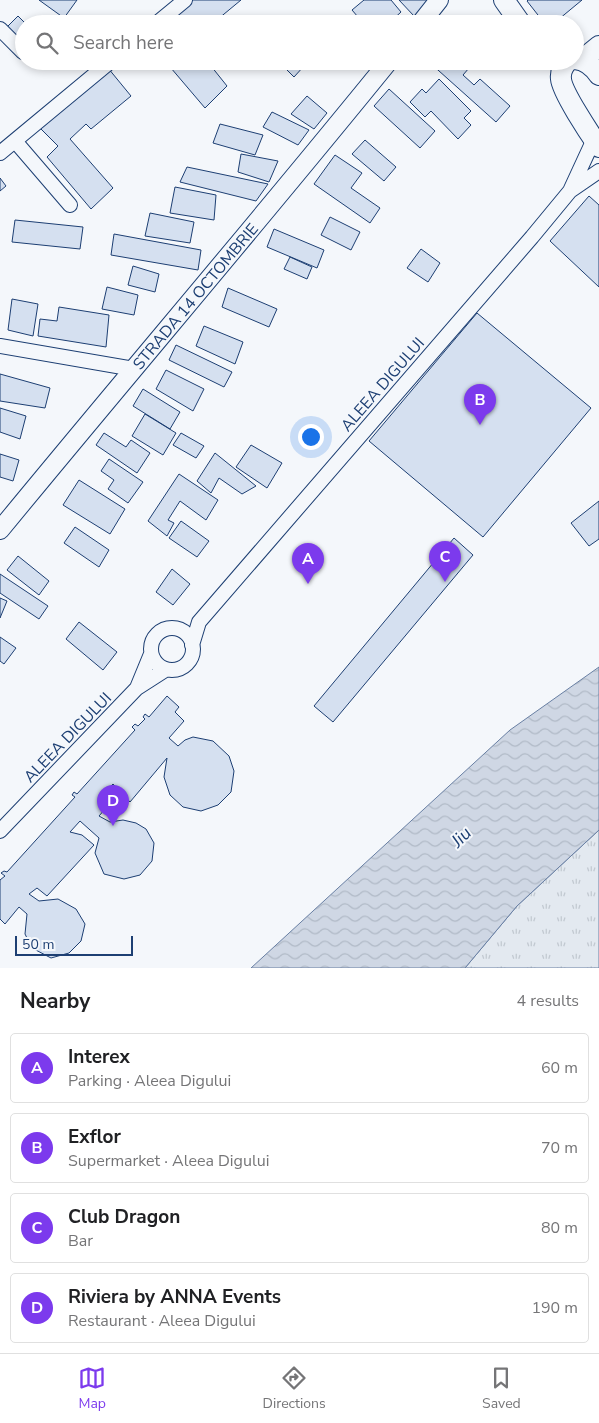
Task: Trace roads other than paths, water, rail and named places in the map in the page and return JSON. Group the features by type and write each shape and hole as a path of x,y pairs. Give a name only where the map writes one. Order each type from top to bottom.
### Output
{"main road":[{"path":"504,0 515,15"},
{"path":"584,57 599,46"},
{"path":"584,69 599,75"},
{"path":"571,70 566,92 597,143"}],"street":[{"path":"167,15 185,0"},
{"path":"428,15 440,0"},
{"path":"0,29 15,44"},
{"path":"0,153 100,70"},
{"name":"STRADA 14 OCTOMBRIE","path":"0,530 208,279 264,215 383,70"},
{"path":"16,141 70,205"},
{"name":"ALEEA DIGULUI","path":"192,645 199,622 570,191 597,143"},
{"name":"ALEEA DIGULUI","path":"570,191 599,171"},
{"path":"0,346 134,369"},
{"path":"167,628 178,629 183,632 187,635 192,645 192,656 186,665 176,670 165,670 156,664 151,654 151,643 158,633 167,628 199,622"},
{"name":"ALEEA DIGULUI","path":"137,688 151,654"},
{"name":"ALEEA DIGULUI","path":"0,831 137,688 165,670"}],"water":[{"name":"Jiu","path":"599,667 599,830 517,906 465,968 251,968 510,730"}],"place":[{"name":"Exflor","path":"480,425"},
{"name":"Club Dragon","path":"445,582"},
{"name":"Interex","path":"308,584"},
{"name":"Riviera by ANNA Events","path":"113,826"}]}
